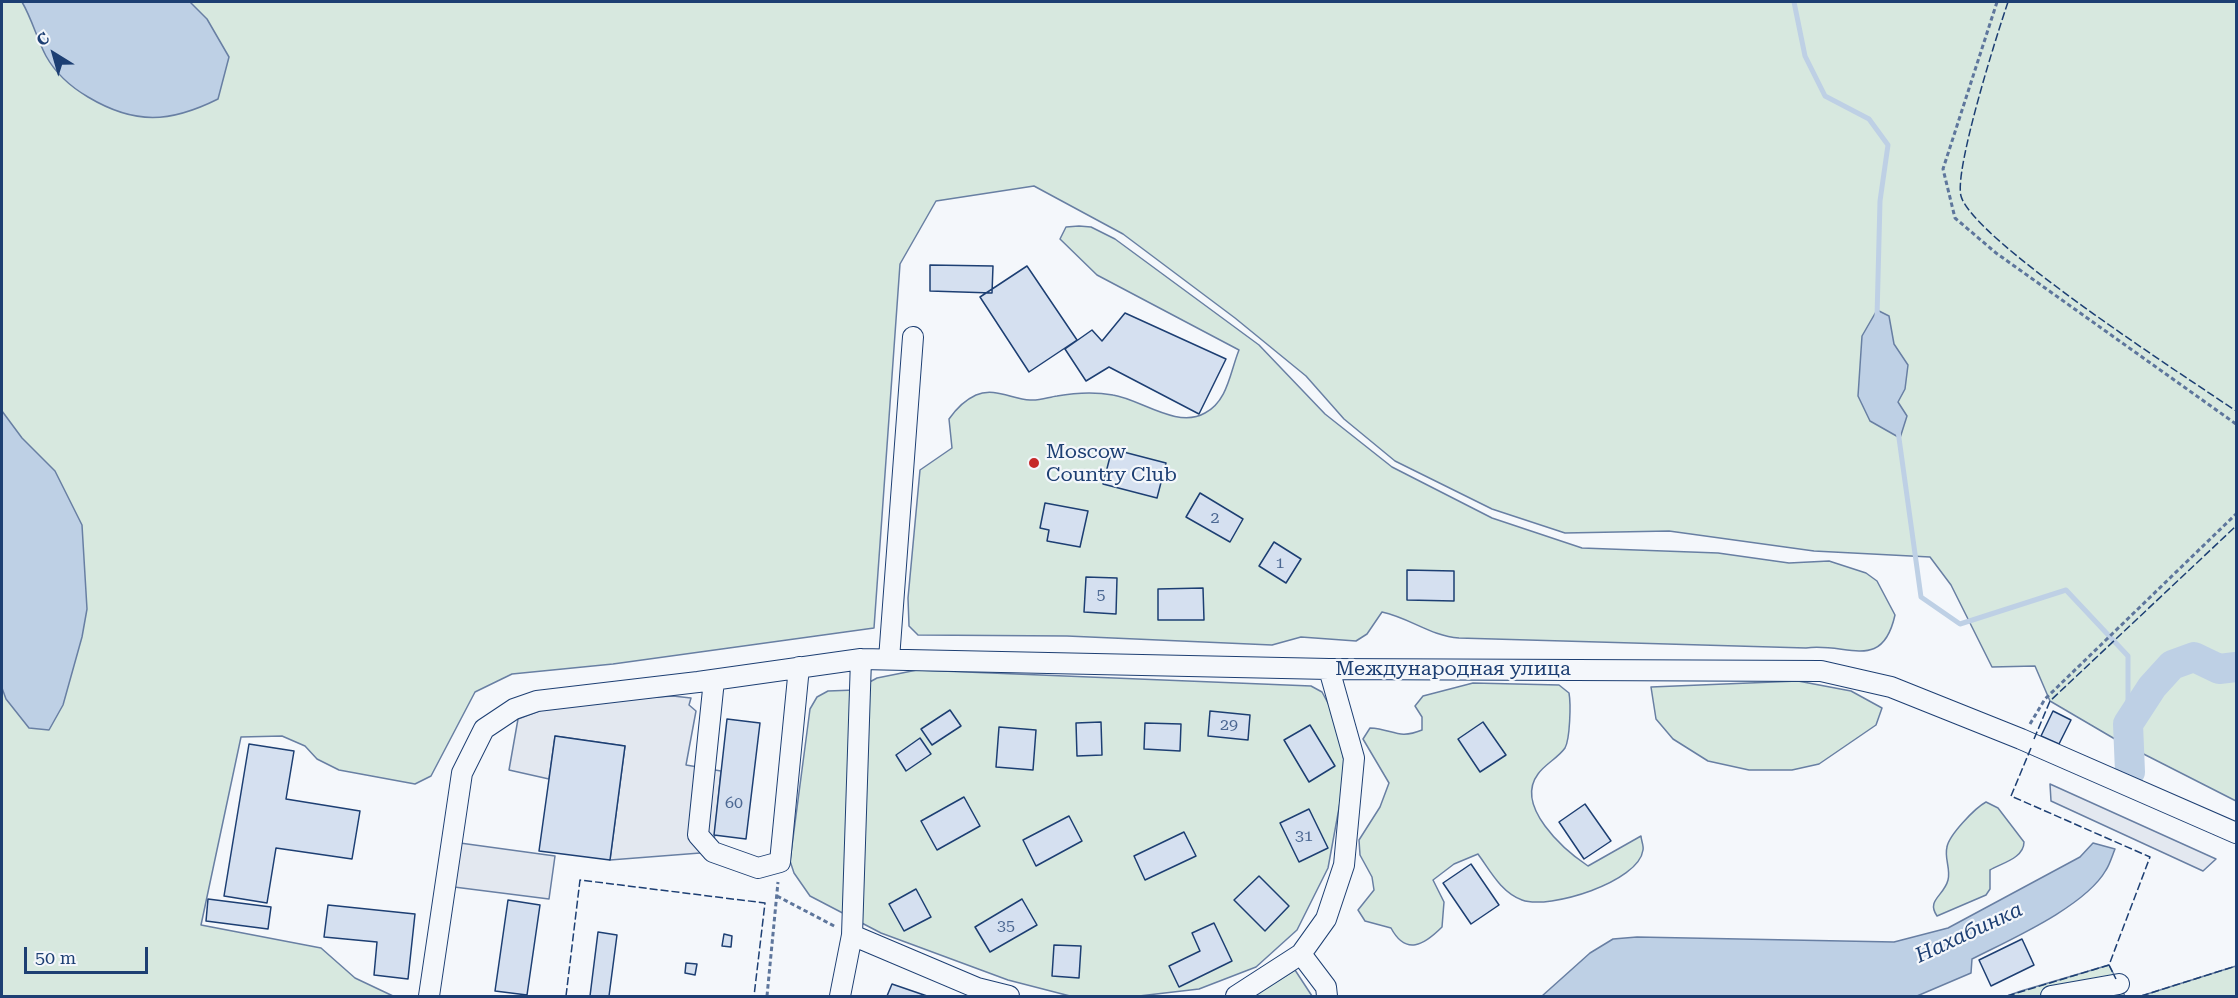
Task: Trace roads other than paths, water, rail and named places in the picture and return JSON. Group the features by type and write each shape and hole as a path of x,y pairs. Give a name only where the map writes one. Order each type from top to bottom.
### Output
{"street":[{"path":"889,659 914,337"},
{"path":"840,996 852,935 861,659"},
{"name":"Международная улица","path":"429,996 462,773 484,729 513,709 537,701 714,680 861,659 1329,669 1821,671 1891,687 2027,742 2236,834"},
{"path":"714,680 698,835 713,852 758,868 780,862 799,668"},
{"path":"1236,996 1301,954 1326,919 1344,866 1354,758 1329,669"},
{"path":"852,935 977,988 1009,996"},
{"path":"1301,954 1326,987 1327,996"},
{"path":"2050,996 2119,984"}],"water":[{"path":"22,2 190,2 207,19 229,57 218,99 184,113 153,118 121,112 105,106 76,89 54,69"},
{"path":"1877,310 1889,316 1894,344 1908,365 1905,389 1898,402 1907,416 1900,438 1870,421 1858,396 1862,336"},
{"path":"2,411 22,438 55,471 82,525 87,609 82,637 63,705 49,730 29,728 6,699 2,688"},
{"path":"2093,843 2115,849 2110,863 2096,884 2045,921 1972,959 1971,973 1917,996 1542,996 1590,953 1613,939 1637,937 1894,942 1948,928 2080,857"}],"waterway":[{"path":"1794,2 1805,56 1825,96 1869,119 1888,145 1880,201 1877,317"},
{"path":"1898,431 1921,597 1960,624 2066,590 2128,656 2128,724"},
{"name":"Нахабинка","path":"2130,772 2128,724 2152,687 2172,665 2194,657 2219,669 2236,667"}],"place":[{"name":"Moscow Country Club","path":"1034,463"}]}
